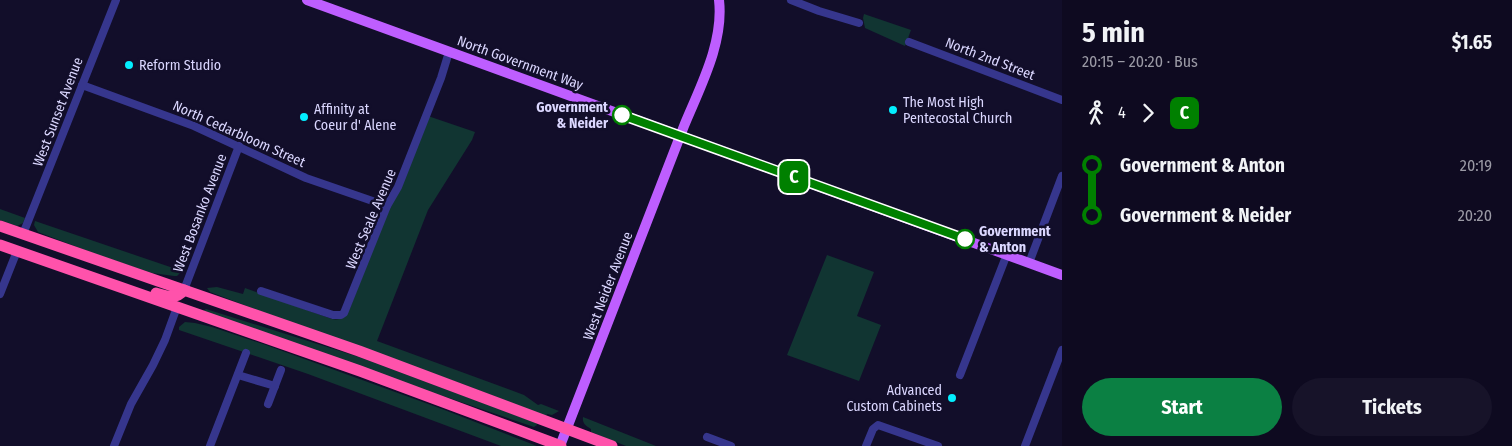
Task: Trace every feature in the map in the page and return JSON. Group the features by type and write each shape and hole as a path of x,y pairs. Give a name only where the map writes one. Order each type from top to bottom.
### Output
{"highway":[{"path":"0,226 359,351 612,446"},
{"path":"0,245 368,374 560,446"},
{"path":"114,285 174,297 180,295 184,290"},
{"path":"177,307 186,299 228,310 240,309"}],"main road":[{"name":"North Government Way","path":"306,0 1062,275"},
{"name":"West Neider Avenue","path":"560,446 713,52 718,30 719,0"}],"street":[{"name":"West Sunset Avenue","path":"23,234 116,0"},
{"path":"791,0 859,23"},
{"name":"North 2nd Street","path":"909,42 1062,100"},
{"name":"West Seale Avenue","path":"261,291 334,315 341,315 344,312 387,206 398,187 441,78 449,52"},
{"name":"North Cedarbloom Street","path":"82,85 194,126 319,183 387,206"},
{"name":"West Bosanko Avenue","path":"184,290 239,146"},
{"path":"1029,263 1062,176"},
{"path":"0,294 17,251"},
{"path":"960,375 1008,254"},
{"path":"114,446 131,404 165,340 177,307"},
{"path":"1025,446 1062,350"},
{"path":"210,446 246,354"},
{"path":"268,404 281,370"},
{"path":"238,375 275,386"},
{"path":"866,446 873,429 878,425 938,446"},
{"path":"706,437 731,446"}],"green space":[{"path":"864,14 911,30 905,46 865,28"},
{"path":"428,116 475,132 472,140 428,210 377,341 524,395 538,405 541,404 559,411 552,415 547,414 546,416 276,317 210,292 207,288 217,287 243,294 245,288 332,319 342,317 350,308 387,213 402,186"},
{"path":"0,209 25,218 23,223 17,226 0,220"},
{"path":"35,221 182,271 177,276 152,273 98,255 38,232 34,225"},
{"path":"827,255 874,272 857,316 881,325 859,381 787,355"},
{"path":"206,309 359,357 536,423 537,425 534,427 377,376 203,311"},
{"path":"185,322 212,327 266,345 537,446 501,446 308,374 179,330 179,327"},
{"path":"583,417 656,446 626,446 591,432 591,429 584,423"}],"bus line":[{"name":"C","path":"622,115 965,239"}],"place":[{"name":"Reform Studio","path":"129,65"},
{"name":"The Most High Pentecostal Church","path":"893,110"},
{"name":"Government & Neider","path":"622,115"},
{"name":"Affinity at Coeur d' Alene","path":"304,117"},
{"name":"Government & Anton","path":"965,239"},
{"name":"Advanced Custom Cabinets","path":"952,398"}]}
